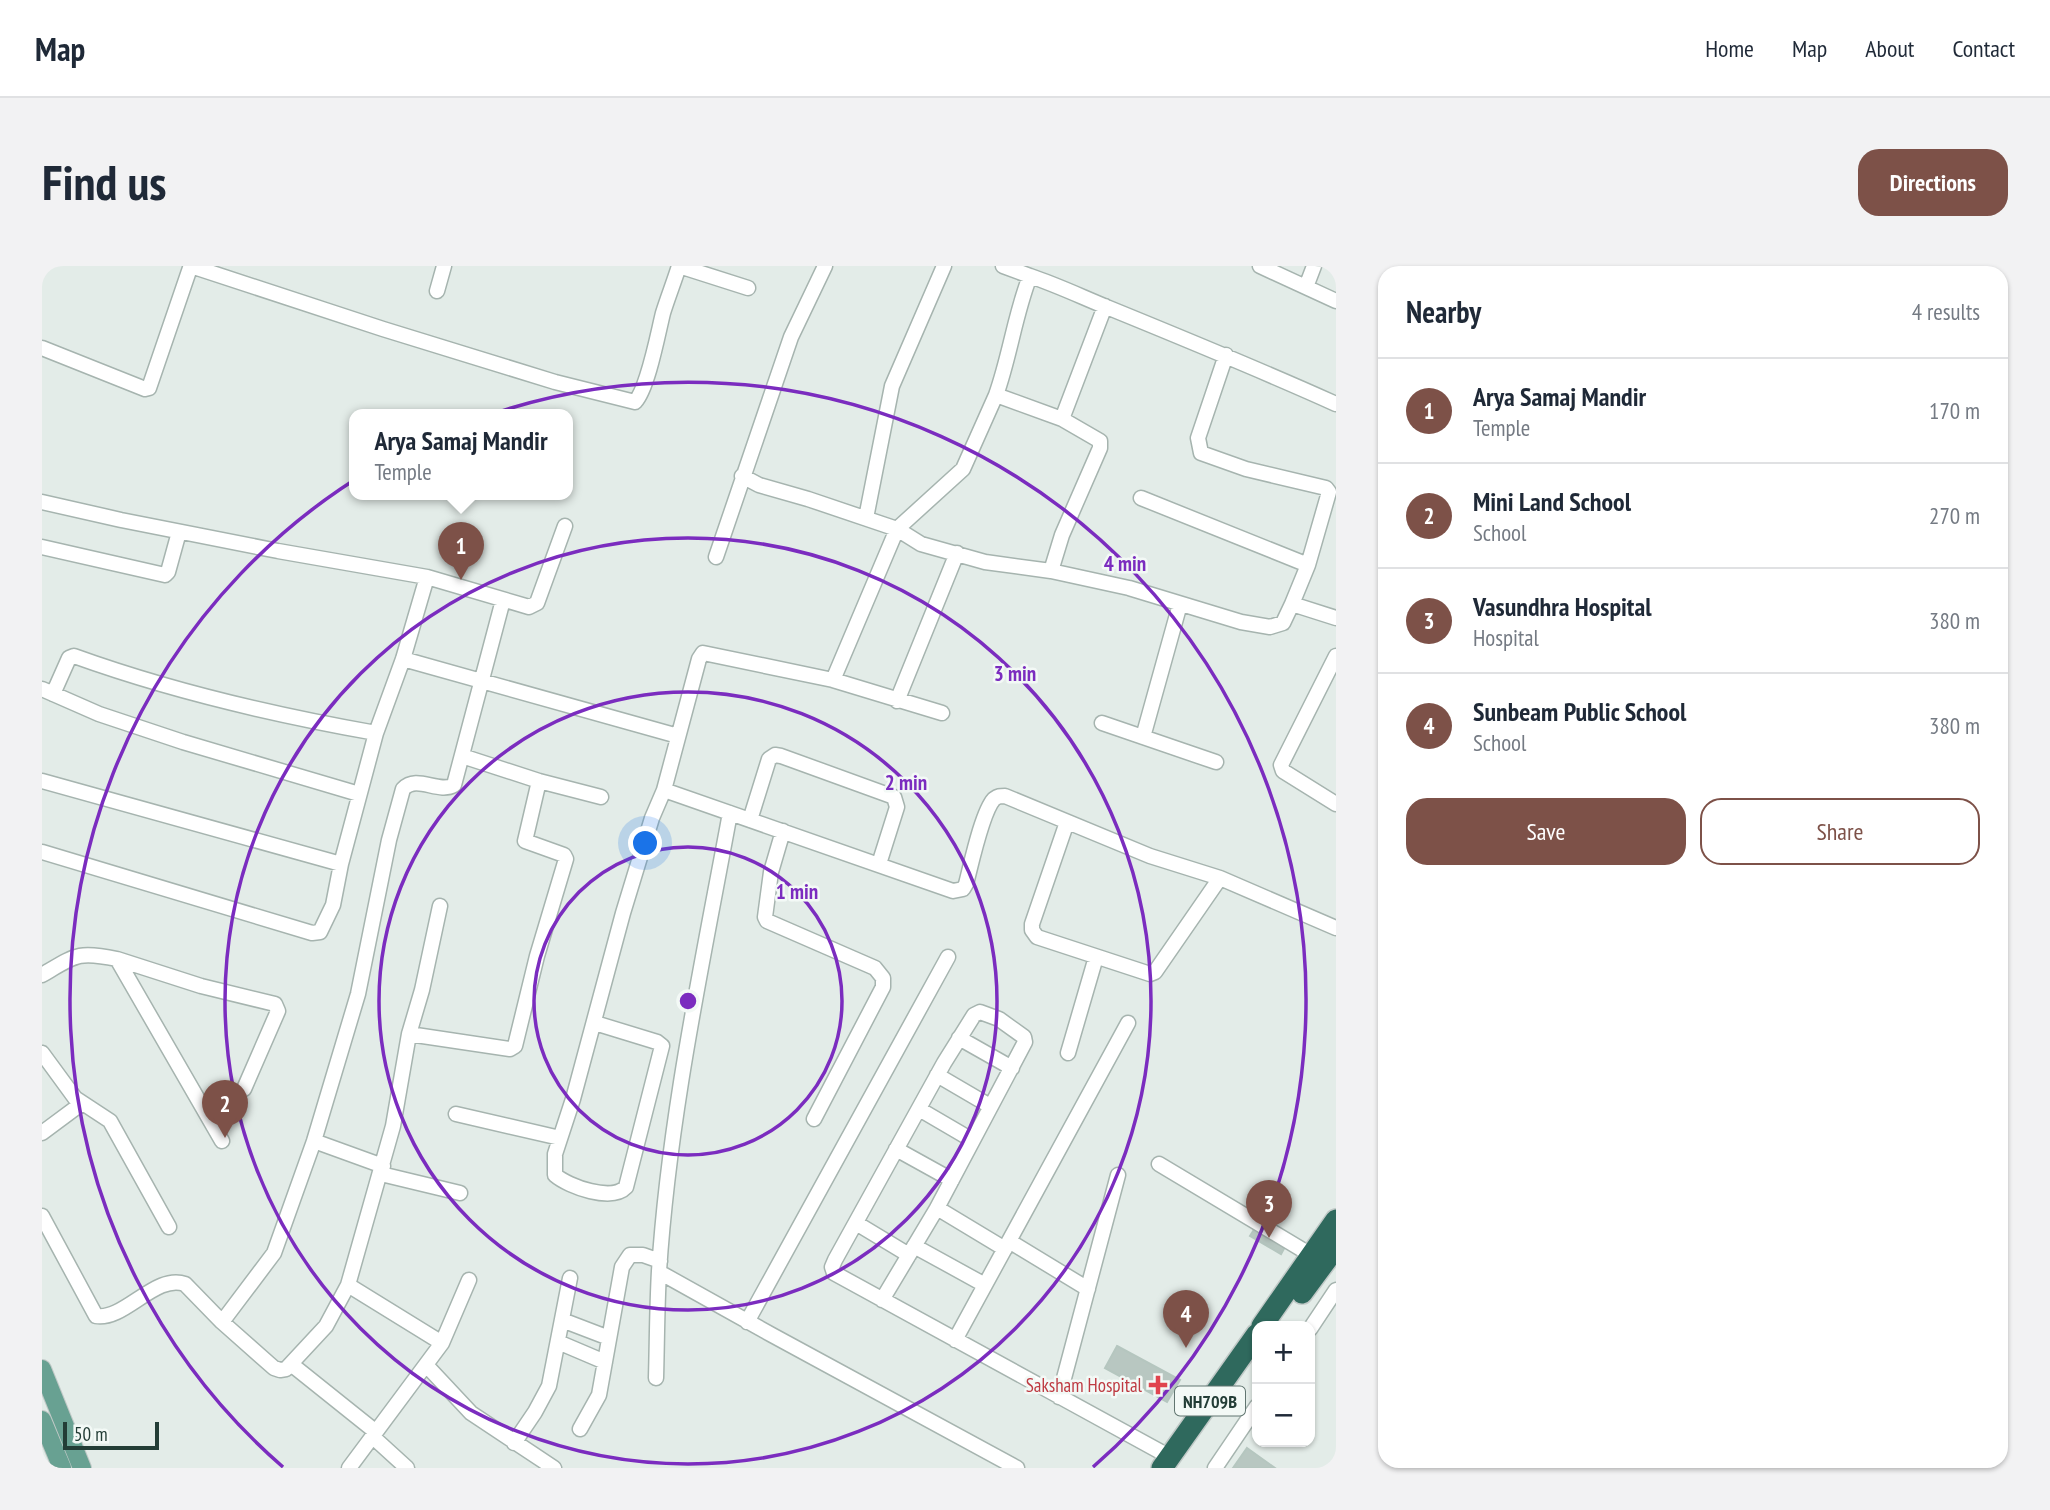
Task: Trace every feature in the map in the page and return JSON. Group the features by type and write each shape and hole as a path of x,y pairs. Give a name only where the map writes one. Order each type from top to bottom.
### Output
{"highway":[{"path":"1281,1321 1324,1257 1336,1220"},
{"path":"1266,1321 1324,1257"},
{"name":"NH709B","path":"1170,1465 1252,1342"},
{"name":"NH709B","path":"1170,1465 1252,1362"}],"main road":[{"path":"42,1369 82,1468"},
{"path":"42,1420 62,1468"}],"street":[{"path":"42,348 149,388 181,292 190,268 194,266 226,271 383,330 555,382 632,402 637,400 642,388 680,266 748,288"},
{"path":"437,291 444,266"},
{"path":"716,557 791,337 825,266"},
{"path":"866,519 892,386 944,266"},
{"path":"1003,266 1074,291 1336,404"},
{"path":"1260,266 1336,301"},
{"path":"1306,287 1314,266"},
{"path":"833,680 897,529 963,469 1003,376 1021,298 1030,276"},
{"path":"1062,419 1105,306"},
{"path":"742,476 759,485 897,529 921,544 1010,567 1051,571 1129,588 1241,622 1270,627 1283,623 1292,604 1308,565 1330,494 1328,489 1246,469 1203,456 1199,451 1198,438 1226,355"},
{"path":"996,394 1062,419 1097,438 1100,444 1062,535 1051,571"},
{"path":"1141,498 1308,565"},
{"path":"42,502 179,532 427,577 529,607 536,605 565,526"},
{"path":"42,547 165,575 179,532"},
{"path":"897,701 957,553"},
{"path":"42,852 317,934 323,930 333,905 341,864 376,733 404,659 427,577"},
{"path":"222,1322 274,1253 314,1141 358,993 389,840 403,789 414,783 452,788 503,600"},
{"path":"1143,737 1180,604"},
{"path":"1292,604 1336,618"},
{"path":"594,1023 657,1042 662,1046 626,1186 620,1193 603,1194 562,1181 555,1175 554,1166 623,914 652,818 664,790 699,659 703,653 833,680 942,713"},
{"path":"359,794 99,715 47,691 69,658 74,656 122,674 312,722 376,733"},
{"path":"1336,656 1281,765 1283,771 1336,804"},
{"path":"404,659 678,736"},
{"path":"1102,723 1216,762"},
{"path":"750,820 769,759 781,755 894,797 897,807 879,864"},
{"path":"462,756 539,781 601,797"},
{"path":"42,781 341,864"},
{"path":"409,1034 510,1049 514,1046 566,859 564,855 525,841 539,781"},
{"path":"664,790 953,891 966,884 982,825 993,800 998,796 1011,798 1150,856 1220,878 1335,927"},
{"path":"656,1378 660,1266 669,1168 685,1052 730,813"},
{"path":"1067,822 1032,930 1037,937 1146,974 1154,972 1220,878"},
{"path":"783,831 771,872 765,917 767,921 875,968 883,978 883,987 814,1119"},
{"path":"42,1216 96,1317 109,1315 158,1288 177,1281 185,1284 222,1322 274,1368 286,1369 326,1326 348,1284 393,1126 409,1034 422,990 440,906"},
{"path":"42,975 82,954 117,959 201,986 275,1004 278,1011 244,1089"},
{"path":"747,1322 948,957"},
{"path":"1068,1053 1096,957"},
{"path":"117,959 222,1140"},
{"path":"882,1300 937,1208 1025,1039 999,1019 983,1012 978,1012 959,1038 937,1076 835,1259 832,1267 834,1273 882,1300 1059,1397 1170,1465"},
{"path":"955,1340 1128,1023"},
{"path":"959,1038 1012,1068"},
{"path":"42,1053 81,1104 104,1115 110,1121 169,1227"},
{"path":"937,1076 990,1106"},
{"path":"42,1133 81,1104"},
{"path":"919,1109 972,1140"},
{"path":"456,1114 560,1138"},
{"path":"314,1141 382,1170 460,1193"},
{"path":"896,1149 952,1180"},
{"path":"1159,1164 1324,1257"},
{"path":"1059,1397 1118,1175"},
{"path":"937,1208 1088,1289"},
{"path":"856,1223 985,1285"},
{"path":"580,1429 599,1395 622,1267 630,1255 643,1255 747,1322 1017,1468"},
{"path":"514,1443 545,1395 570,1278"},
{"path":"349,1468 442,1343 469,1280"},
{"path":"348,1284 442,1343"},
{"path":"1315,1322 1336,1290"},
{"path":"562,1320 609,1338"},
{"path":"558,1342 605,1362"},
{"path":"291,1364 375,1435 407,1468"},
{"path":"427,1366 471,1413 554,1468"},
{"path":"1215,1468 1252,1413"}],"building":[{"path":"1257,1225 1287,1243 1281,1254 1250,1236"},
{"path":"1117,1346 1180,1380 1167,1402 1105,1368"},
{"path":"1247,1448 1275,1468 1233,1468"}],"place":[{"name":"Arya Samaj Mandir","path":"461,580"},
{"name":"Mini Land School","path":"225,1138"},
{"name":"Vasundhra Hospital","path":"1269,1238"},
{"name":"Sunbeam Public School","path":"1186,1348"},
{"name":"Saksham Hospital","path":"1158,1385"}]}
